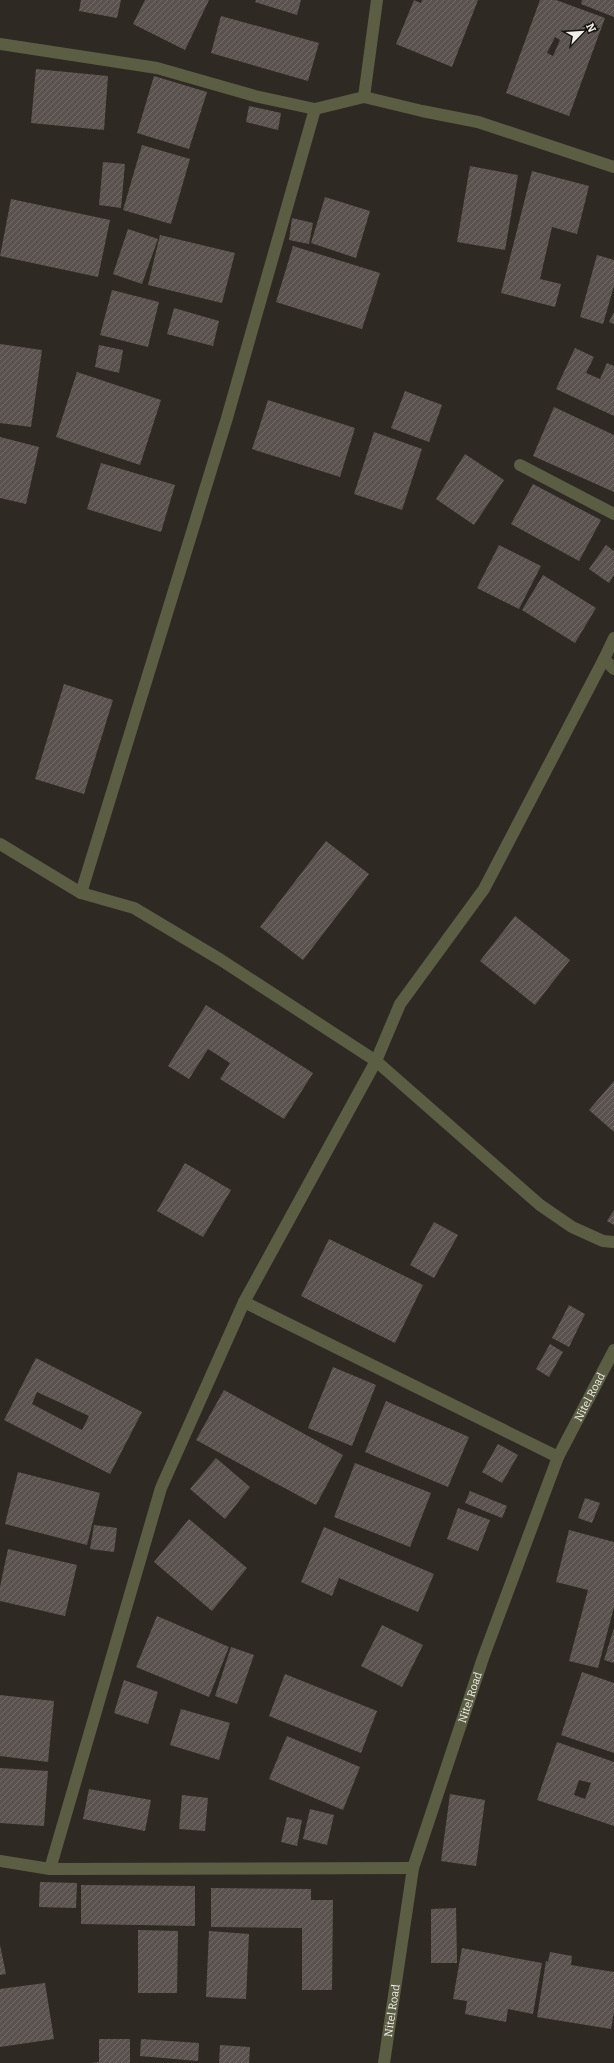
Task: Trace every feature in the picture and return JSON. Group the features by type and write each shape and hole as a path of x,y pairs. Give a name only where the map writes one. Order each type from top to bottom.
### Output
{"street":[{"path":"364,97 377,0"},
{"path":"0,46 157,68 255,96 315,109 364,97 422,111 478,122 614,167"},
{"path":"81,893 227,418 315,109"},
{"path":"520,464 614,514"},
{"path":"50,1869 161,1488 244,1302 376,1061 400,1004 484,889 614,638"},
{"path":"604,659 614,669"},
{"path":"0,844 81,893 134,908 221,960 376,1061 540,1205 572,1227 603,1241 614,1242"},
{"path":"244,1302 558,1457"},
{"name":"Nitel Road","path":"384,2063 413,1868 483,1658 558,1457 614,1350"},
{"path":"0,1861 50,1869 413,1868"}],"building":[{"path":"81,0 121,0 117,18 79,11"},
{"path":"145,0 209,0 185,50 133,24"},
{"path":"256,0 301,0 297,15 255,2"},
{"path":"414,0 421,3 422,0 478,0 452,67 396,44"},
{"path":"540,0 556,0 605,18 569,116 506,93","holes":["555,37 560,40 553,56 547,53"]},
{"path":"582,0 614,0 614,17 581,4"},
{"path":"221,16 319,43 308,81 211,53"},
{"path":"36,69 108,76 104,130 31,123"},
{"path":"154,76 207,92 189,149 137,133"},
{"path":"249,106 281,113 278,130 246,122"},
{"path":"142,145 190,159 171,224 123,210"},
{"path":"103,162 125,164 121,208 99,205"},
{"path":"470,166 518,175 505,250 457,242"},
{"path":"532,171 589,186 577,234 552,227 540,279 561,284 555,307 501,293"},
{"path":"325,197 370,211 356,258 311,243"},
{"path":"11,199 110,220 98,277 0,256"},
{"path":"292,218 313,223 309,244 289,240"},
{"path":"128,229 158,239 142,284 113,274"},
{"path":"160,235 235,253 222,303 148,285"},
{"path":"293,246 380,273 362,329 276,302"},
{"path":"597,255 614,260 614,286 603,324 580,317"},
{"path":"112,290 159,302 148,347 100,335"},
{"path":"174,308 219,321 213,346 167,334"},
{"path":"614,312 614,324 609,322"},
{"path":"0,344 42,350 31,427 0,423"},
{"path":"99,345 123,350 119,373 95,367"},
{"path":"575,348 594,357 586,373 600,379 607,363 614,366 614,416 556,389"},
{"path":"77,372 161,400 140,465 56,437"},
{"path":"405,391 442,405 429,442 391,428"},
{"path":"268,400 355,428 340,477 252,449"},
{"path":"554,407 614,435 614,492 533,456"},
{"path":"374,432 422,449 402,510 354,494"},
{"path":"0,437 39,447 26,504 0,498"},
{"path":"465,454 504,480 474,525 436,499"},
{"path":"101,463 175,485 161,532 87,509"},
{"path":"533,484 601,520 579,561 511,524"},
{"path":"499,545 541,566 519,609 477,588"},
{"path":"606,545 614,551 614,575 609,583 589,569"},
{"path":"543,575 596,608 575,643 522,610"},
{"path":"64,684 113,700 84,794 35,779"},
{"path":"326,841 369,874 303,960 260,927"},
{"path":"515,916 570,960 535,1005 480,961"},
{"path":"206,1005 313,1073 284,1119 220,1079 230,1063 208,1049 189,1079 168,1066"},
{"path":"614,1081 614,1132 589,1110"},
{"path":"185,1163 231,1190 203,1237 157,1211"},
{"path":"614,1210 614,1225 607,1221"},
{"path":"434,1222 458,1235 434,1278 410,1265"},
{"path":"329,1239 423,1285 395,1343 301,1296"},
{"path":"569,1305 585,1314 569,1347 552,1338"},
{"path":"550,1344 563,1352 549,1377 536,1369"},
{"path":"36,1358 142,1412 110,1474 4,1420","holes":["37,1392 89,1416 82,1430 32,1404"]},
{"path":"333,1367 376,1385 352,1446 308,1428"},
{"path":"224,1390 343,1455 316,1505 196,1440"},
{"path":"386,1401 469,1437 448,1487 365,1452"},
{"path":"498,1444 518,1455 502,1483 482,1472"},
{"path":"216,1458 250,1487 225,1519 190,1489"},
{"path":"355,1463 431,1493 410,1547 334,1517"},
{"path":"18,1472 100,1493 87,1545 5,1524"},
{"path":"470,1491 507,1506 502,1518 465,1503"},
{"path":"585,1498 600,1503 592,1523 578,1518"},
{"path":"458,1508 490,1520 478,1551 447,1539"},
{"path":"189,1519 247,1568 212,1611 154,1562"},
{"path":"94,1525 117,1528 114,1552 90,1549"},
{"path":"324,1527 434,1574 418,1612 339,1578 332,1596 301,1582"},
{"path":"569,1530 614,1542 614,1607 598,1668 569,1661 588,1590 556,1582"},
{"path":"8,1549 77,1565 65,1616 0,1601 0,1587"},
{"path":"157,1616 229,1647 209,1697 136,1667"},
{"path":"382,1625 423,1645 402,1687 361,1666"},
{"path":"614,1628 614,1663 604,1660"},
{"path":"231,1647 254,1655 237,1704 215,1696"},
{"path":"582,1672 614,1683 614,1753 561,1735"},
{"path":"285,1674 377,1711 361,1753 269,1716"},
{"path":"124,1680 158,1692 148,1724 114,1713"},
{"path":"0,1695 54,1701 48,1762 0,1756"},
{"path":"181,1709 230,1723 219,1760 170,1745"},
{"path":"287,1736 360,1767 343,1810 269,1779"},
{"path":"557,1742 614,1762 614,1826 537,1800","holes":["579,1780 591,1783 585,1799 574,1795"]},
{"path":"0,1768 48,1771 44,1826 0,1823"},
{"path":"89,1789 151,1800 145,1831 83,1819"},
{"path":"450,1794 485,1800 476,1866 441,1861"},
{"path":"182,1795 208,1798 205,1831 179,1829"},
{"path":"310,1809 334,1815 327,1845 303,1839"},
{"path":"287,1817 302,1820 297,1846 281,1842"},
{"path":"40,1882 77,1883 76,1908 39,1907"},
{"path":"81,1885 195,1886 195,1926 81,1924"},
{"path":"211,1888 311,1889 311,1900 333,1900 332,1990 302,1990 302,1928 211,1927"},
{"path":"456,1908 457,1963 431,1963 431,1909"},
{"path":"138,1930 178,1931 177,1993 138,1993"},
{"path":"209,1931 249,1934 246,1999 206,1997"},
{"path":"0,1945 6,1974 0,1975"},
{"path":"462,1948 542,1963 533,2014 508,2009 506,2022 465,2014 467,2001 453,1999"},
{"path":"550,1952 572,1956 571,1965 614,1972 614,2012 611,2029 537,2017 546,1961 548,1962"},
{"path":"45,1983 54,2039 0,2047 0,1989"},
{"path":"99,2039 130,2039 130,2063 91,2063 99,2062"},
{"path":"141,2039 199,2043 198,2061 140,2056"},
{"path":"220,2045 250,2047 249,2063 219,2063"}]}
